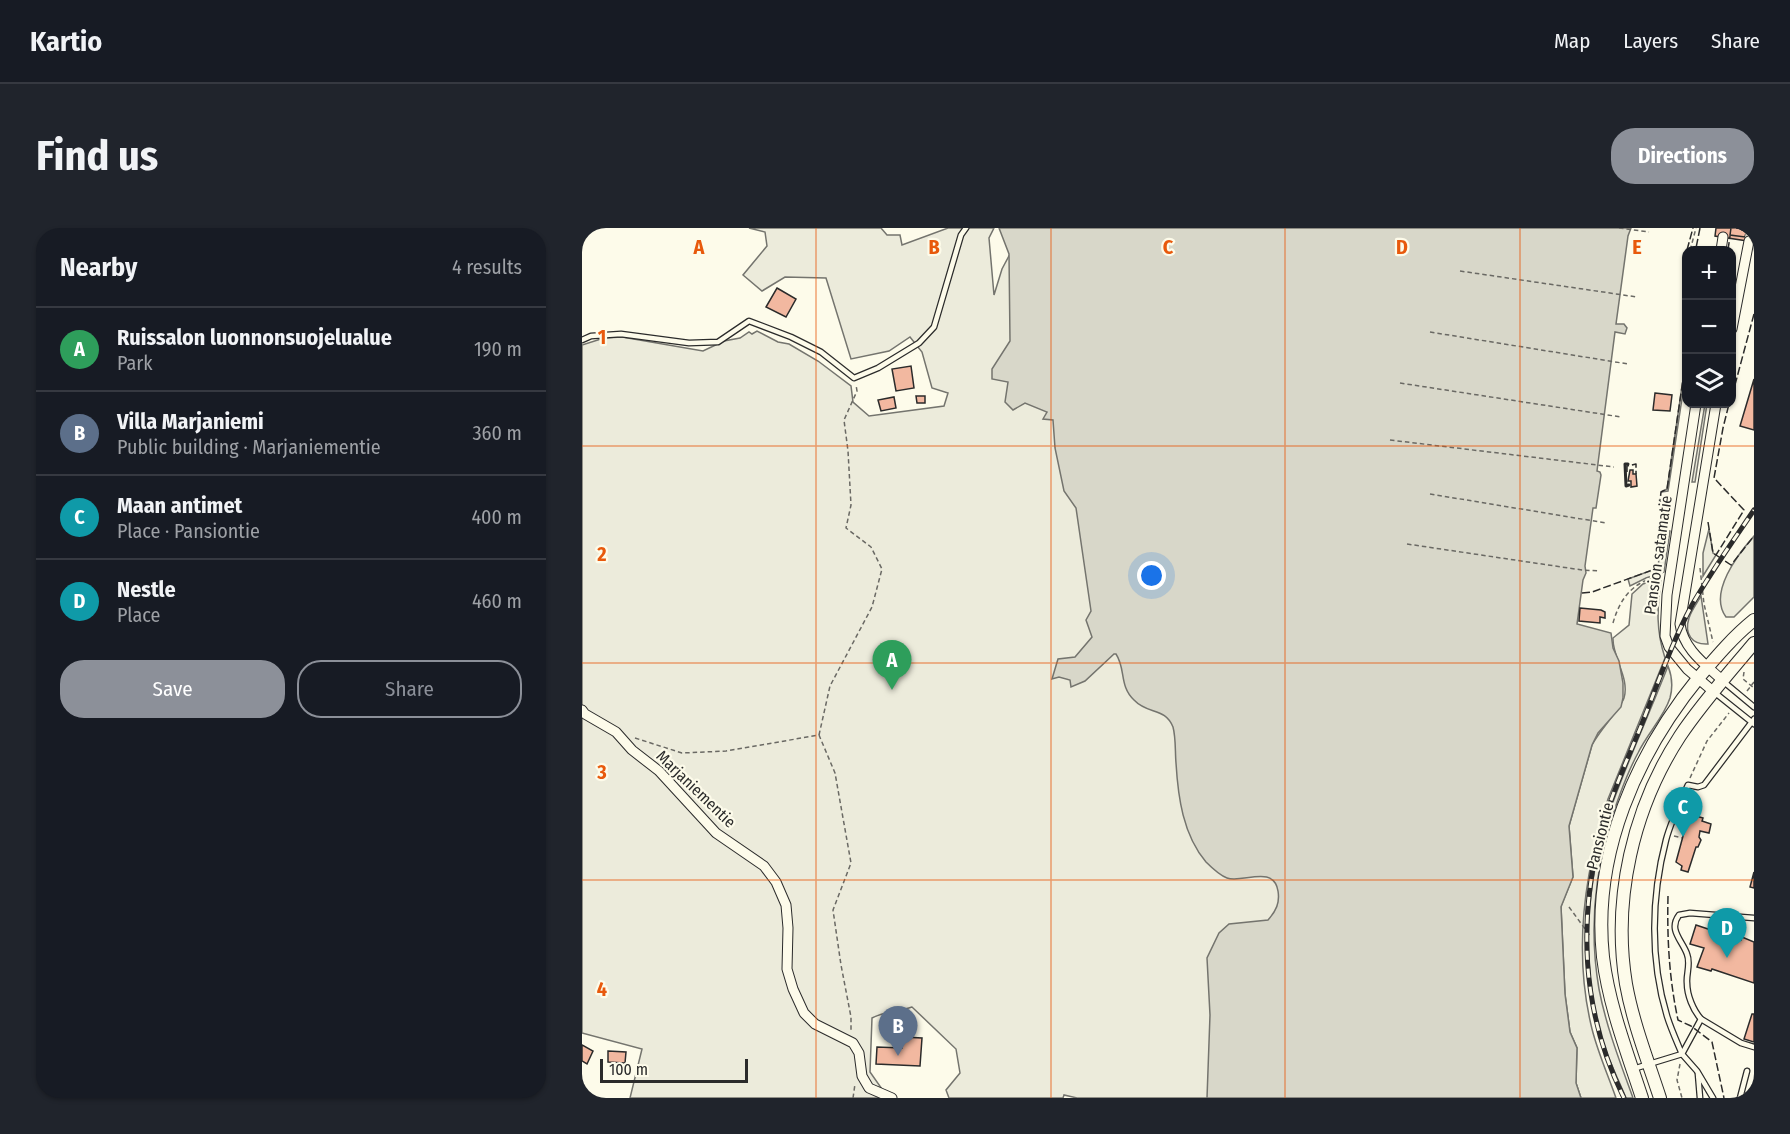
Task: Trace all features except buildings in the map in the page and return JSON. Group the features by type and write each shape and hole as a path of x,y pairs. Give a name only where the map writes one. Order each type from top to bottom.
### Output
{"street":[{"path":"1722,246 1723,237"},
{"path":"1736,305 1749,241"},
{"name":"Pansion satamatie","path":"1695,408 1665,613 1665,636 1673,653 1714,692"},
{"name":"Pansion satamatie","path":"1715,408 1680,624 1688,646 1723,681"},
{"name":"Pansiontie","path":"1642,1098 1611,1002 1603,956 1602,920 1613,841 1626,799 1657,736 1707,667 1754,620"},
{"name":"Pansiontie","path":"1660,1098 1634,1018 1624,970 1622,927 1625,880 1637,830 1659,774 1680,735 1754,643"},
{"name":"Marjaniementie","path":"582,710 616,732 632,750 659,771 716,833 764,866 777,882 786,905 787,969 804,1013 815,1024 851,1042"},
{"path":"851,1042 859,1053 862,1076 869,1089 892,1098"}],"lane":[{"path":"582,340 591,336 621,334 689,343 718,342 749,321 791,337 820,352 854,378 878,368 920,343 934,327 961,235 966,228"},
{"path":"1723,681 1754,708"},
{"path":"1713,1098 1697,1071 1682,1054 1667,1016 1656,965 1653,938 1659,868 1668,834 1688,785 1698,787 1704,785 1753,721 1714,692"},
{"path":"1754,918 1689,913 1679,915 1675,921 1677,936 1688,956 1687,983 1691,1003 1696,1013 1701,1019 1741,1043 1754,1047"},
{"path":"1633,1070 1682,1054 1701,1019"},
{"path":"1697,1071 1700,1098"},
{"path":"1740,1098 1747,1071"}],"path":[{"path":"1619,228 1649,232"},
{"path":"1692,246 1696,228"},
{"path":"1460,271 1637,297"},
{"path":"1430,332 1628,364"},
{"path":"851,1042 851,1017 833,910 851,863 835,773 819,735 830,686 872,607 882,569 871,547 846,528 850,505 848,451 844,420 857,391 854,378"},
{"path":"1400,383 1621,417"},
{"path":"1390,440 1614,467"},
{"path":"1430,494 1606,523"},
{"path":"1407,544 1600,571"},
{"path":"1700,567 1712,642"},
{"path":"1612,623 1627,593 1649,579 1670,576"},
{"path":"1744,671 1743,679 1754,688"},
{"path":"1742,697 1754,681"},
{"path":"1688,785 1707,741 1734,707"},
{"path":"616,732 682,753 726,751 819,735"},
{"path":"1569,908 1593,939 1602,941"},
{"path":"1682,1054 1677,1080 1682,1098"},
{"path":"853,1098 854,1075"}],"shaded area":[{"path":"749,228 881,228 887,235 900,235 902,245 948,228 994,228 989,238 994,295 1002,269 1010,254 1000,228 1328,849 1279,1098 1077,1098 1064,1095 1063,1098 949,1098 946,1090 960,1073 956,1049 912,1007 872,1018 870,1072 882,1089 878,1098 630,1098 642,1049 582,1033 582,345 604,338 622,337 703,351 724,341 757,331 778,342 789,344 818,361 851,386 853,402 869,416 944,406 948,393 932,388 922,352 910,337 889,351 851,359 826,278 785,277 762,291 743,275 767,246 765,232"},
{"path":"999,228 1631,228 1616,324 1624,324 1627,328 1625,334 1615,332 1597,471 1601,475 1596,508 1593,508 1586,573 1577,624 1611,633 1623,683 1621,707 1598,733 1592,745 1569,826 1573,877 1561,907 1565,994 1570,1032 1577,1048 1576,1083 1581,1098 1207,1098 1210,1015 1207,958 1219,933 1229,924 1268,920 1277,907 1278,891 1270,878 1233,879 1224,877 1208,864 1198,851 1187,828 1180,802 1173,727 1166,716 1139,705 1129,695 1116,654 1085,681 1071,687 1070,680 1059,677 1052,679 1058,659 1075,657 1092,637 1086,620 1091,611 1076,508 1064,491 1055,448 1053,420 1043,419 1047,412 1025,403 1013,410 1005,402 1008,382 992,379 992,369 1010,341 1009,254"},
{"path":"1682,386 1668,491 1661,492 1667,489"},
{"path":"1704,408 1706,408 1695,482 1692,482"},
{"path":"1660,501 1664,502 1667,507 1664,530 1670,531 1664,572 1630,586 1628,579 1658,568 1664,507"},
{"path":"1709,529 1713,553 1716,555 1703,576 1703,553"},
{"path":"1754,536 1754,597 1734,617 1726,617 1721,607 1721,597 1727,574"},
{"path":"1656,579 1661,580 1658,620 1665,658 1608,799 1593,855 1584,913 1582,942 1586,1000 1594,1038 1616,1098 1581,1098 1576,1083 1577,1048 1570,1032 1565,994 1561,906 1573,877 1569,826 1592,745 1624,698 1625,683 1615,653 1613,638 1629,625 1632,594 1643,584"},
{"path":"1701,596 1708,644 1694,640 1688,629 1690,615"},
{"path":"1668,666 1672,682 1670,698 1664,712 1638,753 1621,791 1603,849 1595,909 1596,969 1599,989 1605,1017 1633,1098 1626,1098 1605,1048 1591,987 1589,924 1591,893 1596,862 1613,802"}],"tunnel":[{"path":"1749,241 1751,228"}],"railway":[{"path":"1624,1098 1599,1032 1592,998 1587,929 1589,894 1595,859 1611,799 1677,635 1699,593 1754,510"}],"fence":[{"path":"1688,246 1693,228"},
{"path":"1696,246 1700,228"},
{"path":"1729,246 1730,236"},
{"path":"1736,381 1754,314"},
{"path":"1582,593 1592,592 1658,568 1664,507 1660,501 1661,492 1667,489 1682,386"},
{"path":"1708,522 1713,553 1716,555 1744,510 1714,478 1728,408"},
{"path":"1627,472 1627,466 1636,464 1636,474"},
{"path":"1716,555 1731,565 1754,536"},
{"path":"1668,896 1669,958 1678,1020 1691,1026 1712,1042 1724,1098"}],"wall":[{"path":"1628,464 1625,464 1626,486 1629,485"}],"place":[{"name":"Ruissalon luonnonsuojelualue","path":"892,690"},
{"name":"Maan antimet","path":"1683,837"},
{"name":"Nestle","path":"1727,958"},
{"name":"Villa Marjaniemi","path":"898,1056"}]}
